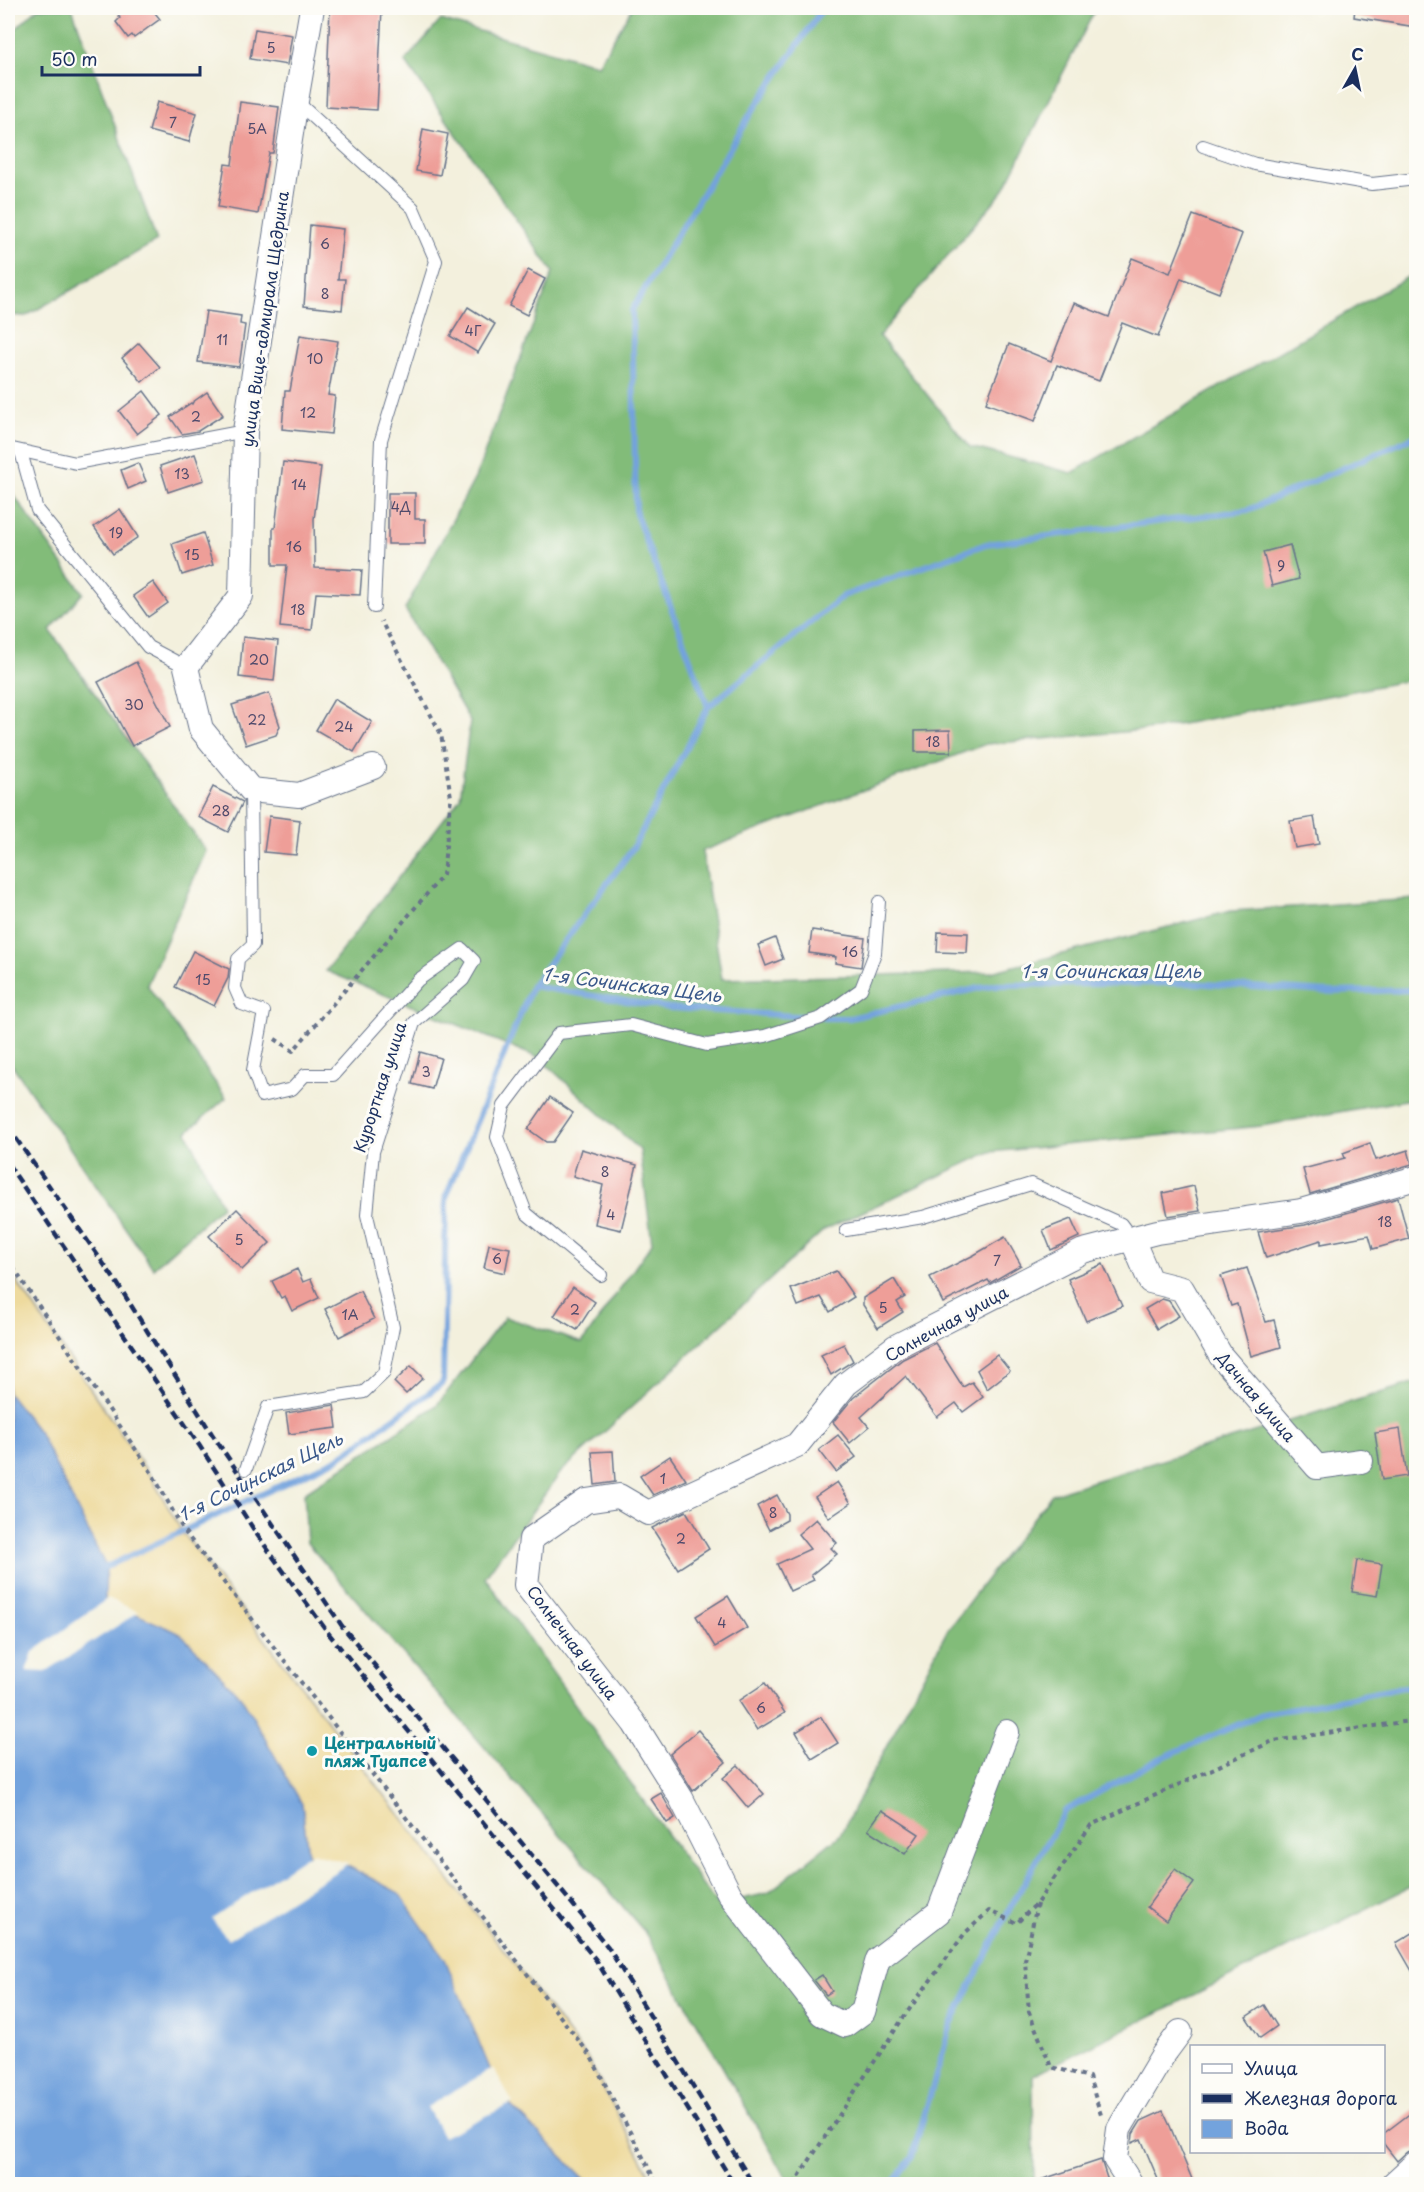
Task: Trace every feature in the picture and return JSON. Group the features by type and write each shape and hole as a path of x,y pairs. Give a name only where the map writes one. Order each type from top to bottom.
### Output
{"street":[{"name":"улица Вице-адмирала Щедрина","path":"186,667 241,596 245,431 312,8"},
{"path":"186,667 201,729 251,790 299,795 373,767"},
{"name":"Солнечная улица","path":"1006,1732 939,1912 879,1959 863,2012 845,2025 822,2014 730,1895 681,1798 634,1723 526,1585 531,1539 586,1501 619,1496 648,1513 797,1445 846,1384 895,1347 1083,1251 1157,1233 1301,1210 1416,1178"},
{"name":"Дачная улица","path":"1132,1239 1150,1281 1182,1289 1221,1356 1317,1467 1362,1461"},
{"path":"1131,2184 1115,2159 1119,2129 1163,2055 1180,2032"},
{"path":"1393,2184 1416,2163"}],"lane":[{"path":"296,101 413,208 436,261 381,440 374,607"},
{"path":"1203,146 1255,164 1372,184 1416,179"},
{"path":"8,448 76,463 245,431"},
{"path":"21,452 37,510 148,647 186,667"},
{"path":"251,790 253,945 238,959 235,988 242,1004 264,1012 262,1031"},
{"path":"601,1275 526,1213 497,1137 504,1106 559,1033 631,1025 707,1045 765,1036 821,1018 861,989 875,952 879,902"},
{"name":"Курортная улица","path":"246,1469 268,1407 364,1392 384,1373 393,1327 367,1215 373,1152 414,1023 463,980 474,961 462,949 418,980 333,1075 305,1076 292,1089 262,1096 253,1071 262,1031"},
{"path":"846,1230 922,1217 1031,1184 1121,1224 1132,1239"}],"path":[{"path":"262,1031 293,1051 443,875 451,797 441,734 374,607"},
{"path":"8,1260 153,1475 184,1531 590,2055 657,2184"},
{"path":"794,2184 903,2018 965,1933 989,1911 1017,1923 1037,1904 1091,1825 1273,1741 1416,1720"},
{"path":"1037,1904 1025,1961 1029,2012 1051,2067 1089,2077 1102,2118"}],"green space":[{"path":"38,8 72,8 157,241 26,316 8,315 8,36"},
{"path":"632,8 1096,8 1003,191 879,336 970,447 1072,473 1416,272 1416,679 1156,729 986,744 702,851 722,979 991,972 1231,911 1416,899 1416,1098 1262,1126 990,1152 824,1230 561,1472 485,1577 717,1905 768,1893 840,1835 948,1629 1052,1494 1416,1382 1416,1884 1033,2075 1034,2184 790,2184 644,1931 307,1543 304,1493 437,1405 505,1317 582,1343 652,1243 640,1150 539,1058 326,971 460,798 470,721 405,609 475,478 553,272 405,61 441,20 598,65"},
{"path":"8,487 83,593 50,630 206,851 147,985 226,1098 187,1132 222,1206 153,1268 8,1059"}],"sand":[{"name":"Центральный пляж Туапсе","path":"8,1269 151,1477 183,1533 587,2058 655,2184 590,2184 510,2105 490,2069 308,1856 302,1804 105,1600 105,1567 40,1434 8,1393"}],"water":[{"path":"8,1393 40,1434 106,1567 105,1600 181,1634 242,1698 302,1804 308,1855 346,1865 399,1893 445,1959 490,2069 510,2105 590,2184 8,2184"}],"pier":[{"path":"108,1598 139,1612 45,1672 26,1671 33,1652"},
{"path":"311,1853 349,1863 228,1940 212,1919"},
{"path":"493,2068 513,2103 443,2137 427,2107"}],"building":[{"path":"128,8 151,8 160,19 134,38 132,35 128,38 116,22 120,18 118,16"},
{"path":"330,8 382,8 377,110 326,107"},
{"path":"1355,8 1416,8 1416,27 1354,17"},
{"path":"255,29 292,35 287,65 250,59"},
{"path":"157,102 197,113 189,142 149,131"},
{"path":"240,102 279,107 273,153 269,153 258,214 218,207 225,164 232,165"},
{"path":"423,129 448,134 440,175 416,171"},
{"path":"1193,215 1242,234 1219,293 1181,278 1158,337 1122,323 1099,381 1057,365 1035,421 986,403 1009,344 1051,361 1074,303 1109,317 1132,258 1170,273"},
{"path":"310,225 343,229 338,279 345,279 342,310 304,306"},
{"path":"528,270 545,279 527,315 509,306"},
{"path":"468,307 495,324 478,353 450,336"},
{"path":"206,311 241,316 240,324 245,325 239,367 198,362"},
{"path":"300,335 338,341 328,395 335,396 331,434 282,429 285,391 290,391"},
{"path":"139,343 160,367 142,382 122,358"},
{"path":"144,391 162,415 137,434 119,411"},
{"path":"207,392 223,415 198,431 182,434 170,417"},
{"path":"195,454 204,480 168,492 160,466"},
{"path":"283,462 321,467 314,519 315,568 362,570 360,595 316,593 312,630 280,627 287,565 273,565 273,528 275,528"},
{"path":"138,463 146,481 128,489 121,470"},
{"path":"388,493 415,493 415,519 425,519 425,544 388,544"},
{"path":"120,509 138,537 113,554 94,527"},
{"path":"203,533 213,565 182,575 172,544"},
{"path":"1290,545 1299,579 1272,586 1263,552"},
{"path":"153,582 168,603 148,617 133,596"},
{"path":"243,637 278,641 274,681 239,677"},
{"path":"136,662 170,727 132,746 98,682"},
{"path":"269,693 280,726 276,735 246,745 232,705"},
{"path":"334,699 372,722 354,752 316,730"},
{"path":"950,730 951,752 915,752 915,731"},
{"path":"213,787 243,802 228,832 198,817"},
{"path":"269,816 300,820 296,855 264,852"},
{"path":"1314,817 1319,844 1295,848 1290,821"},
{"path":"812,930 865,938 861,967 835,963 836,957 809,953"},
{"path":"938,932 968,933 967,953 937,952"},
{"path":"775,938 783,959 766,966 758,945"},
{"path":"193,951 229,969 228,978 214,1006 175,987"},
{"path":"420,1052 441,1058 432,1089 412,1084"},
{"path":"550,1097 573,1113 553,1142 546,1142 528,1129"},
{"path":"1370,1143 1376,1160 1408,1150 1412,1164 1310,1194 1303,1169 1345,1158 1343,1153"},
{"path":"581,1149 637,1165 621,1230 595,1224 603,1185 573,1176"},
{"path":"1194,1186 1200,1211 1168,1216 1163,1193"},
{"path":"1398,1198 1409,1239 1373,1249 1369,1235 1321,1244 1321,1240 1266,1258 1258,1232 1305,1225"},
{"path":"237,1209 270,1243 242,1270 209,1236"},
{"path":"1071,1219 1079,1237 1051,1250 1043,1230"},
{"path":"1005,1237 1021,1265 990,1283 988,1280 943,1303 930,1277"},
{"path":"489,1244 510,1248 505,1273 484,1268"},
{"path":"1103,1264 1122,1306 1086,1321 1068,1279"},
{"path":"1247,1268 1266,1322 1274,1320 1281,1347 1251,1356 1237,1304 1231,1306 1221,1276"},
{"path":"297,1269 303,1282 311,1279 319,1298 292,1311 285,1296 281,1298 272,1281"},
{"path":"836,1271 854,1297 830,1312 821,1297 798,1306 791,1289"},
{"path":"894,1279 905,1297 897,1302 903,1312 878,1328 863,1305 863,1298"},
{"path":"573,1287 595,1302 577,1330 554,1316"},
{"path":"360,1291 374,1319 339,1337 325,1309"},
{"path":"1162,1299 1169,1301 1179,1316 1157,1329 1145,1309"},
{"path":"935,1343 963,1387 972,1382 983,1397 963,1412 956,1403 937,1417 906,1376 861,1417 869,1427 850,1443 833,1422 853,1398 903,1359"},
{"path":"844,1344 853,1361 831,1375 821,1355"},
{"path":"997,1355 1010,1371 987,1389 977,1370"},
{"path":"411,1366 423,1378 406,1394 394,1382"},
{"path":"334,1405 337,1428 289,1434 286,1413"},
{"path":"1400,1429 1407,1476 1382,1480 1375,1433"},
{"path":"838,1435 856,1457 836,1472 819,1450"},
{"path":"613,1451 615,1482 595,1485 592,1452"},
{"path":"670,1456 686,1480 653,1495 640,1476"},
{"path":"837,1482 851,1503 829,1518 815,1497"},
{"path":"777,1495 787,1514 787,1520 769,1530 757,1506"},
{"path":"686,1511 709,1549 678,1569 652,1528"},
{"path":"816,1519 837,1543 831,1548 837,1554 811,1575 814,1580 790,1591 777,1564 810,1549 798,1534"},
{"path":"1357,1560 1382,1564 1377,1596 1352,1592"},
{"path":"728,1596 747,1628 715,1647 696,1616"},
{"path":"765,1683 785,1713 757,1730 738,1701"},
{"path":"821,1717 838,1743 812,1759 796,1732"},
{"path":"698,1730 726,1762 693,1791 670,1754"},
{"path":"738,1765 764,1794 748,1808 723,1778"},
{"path":"661,1793 675,1818 667,1823 651,1799"},
{"path":"882,1810 919,1834 905,1854 868,1830"},
{"path":"1175,1869 1194,1883 1166,1921 1147,1907"},
{"path":"1416,1931 1416,1978 1396,1943"},
{"path":"822,1975 832,1991 826,1995 814,1980"},
{"path":"1264,2005 1277,2026 1260,2038 1246,2017"},
{"path":"1416,2109 1416,2149 1407,2152 1397,2161 1385,2146 1385,2132"},
{"path":"1163,2111 1194,2184 1160,2184 1141,2139 1132,2143 1133,2134 1141,2121"},
{"path":"1101,2160 1109,2184 1038,2184 1037,2181"}],"waterway":[{"path":"532,986 633,848 708,707 636,514 632,310 751,113 823,8"},
{"path":"708,707 843,596 986,544 1248,510 1416,436"},
{"name":"1-я Сочинская Щель","path":"824,1018 850,1018 992,985 1192,983 1328,992 1416,990"},
{"name":"1-я Сочинская Щель","path":"106,1567 337,1459 443,1383 446,1197 532,986 670,1008 811,1017"},
{"path":"892,2184 912,2157 951,2024 1010,1908 1065,1811 1159,1759 1262,1714 1404,1687 1416,1688"}],"railway":[{"path":"8,1127 117,1283 212,1434 342,1626 608,1947 753,2184"},
{"path":"8,1164 258,1536 329,1634 596,1960 734,2184"}],"place":[{"name":"Центральный пляж Туапсе","path":"312,1751"}]}
